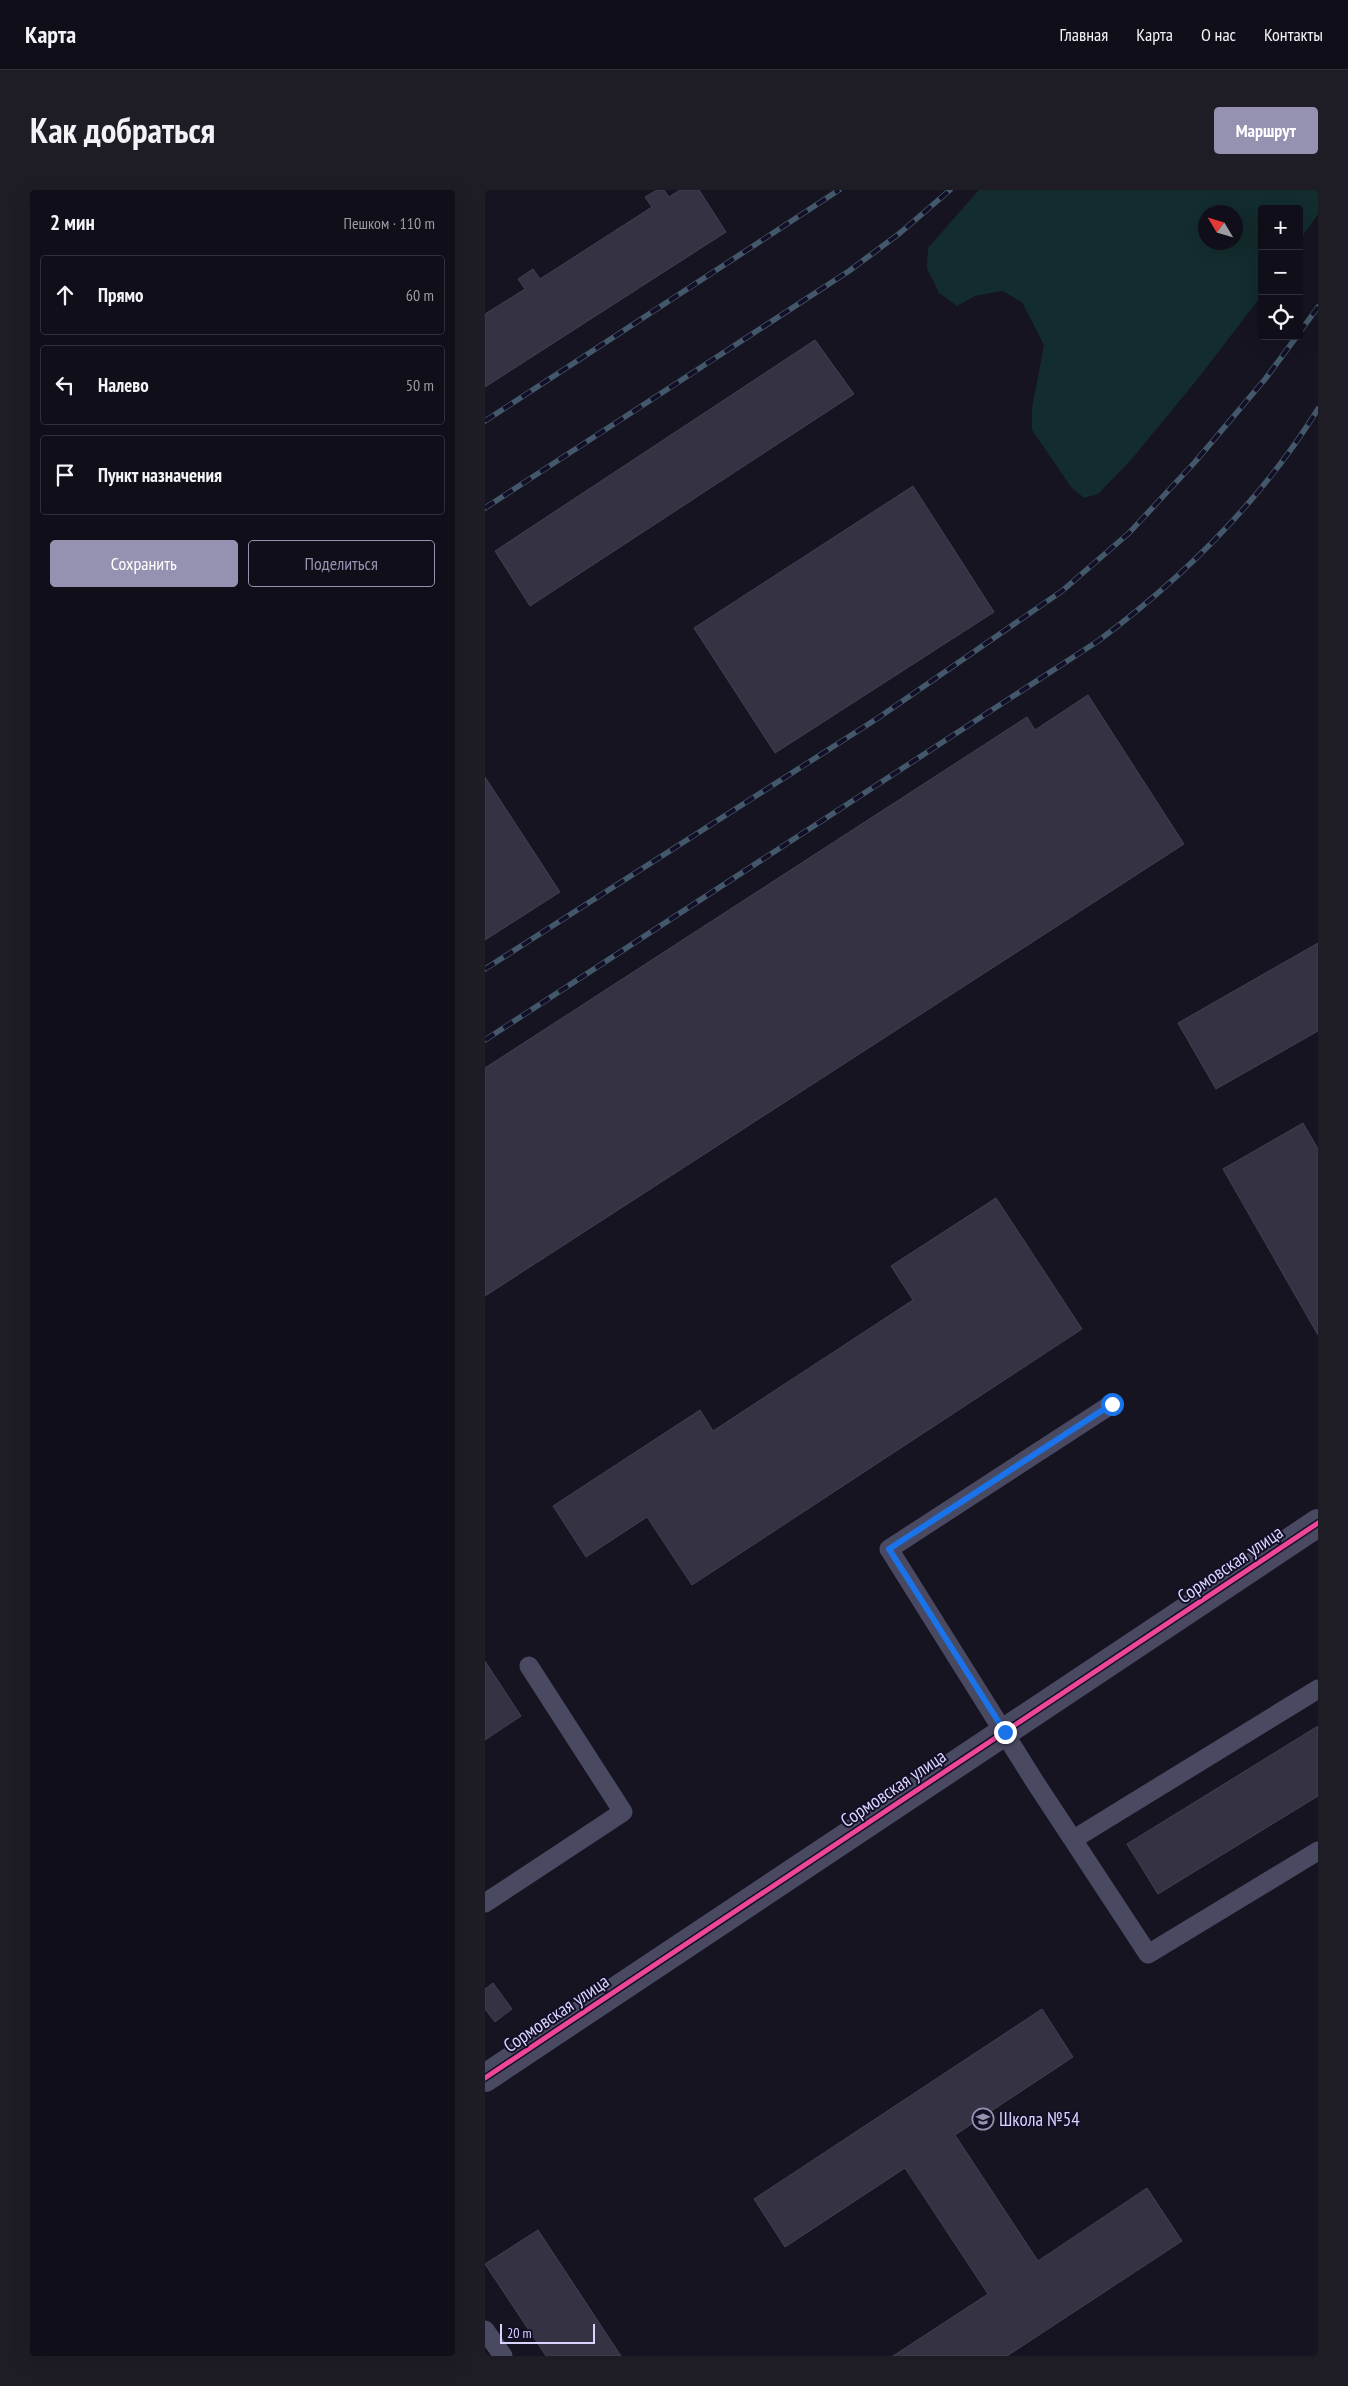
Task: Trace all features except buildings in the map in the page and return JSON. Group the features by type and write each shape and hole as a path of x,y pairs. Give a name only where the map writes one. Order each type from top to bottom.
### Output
{"street":[{"name":"Сормовская улица","path":"485,2078 1318,1523"}],"lane":[{"path":"1112,1404 889,1549 1035,1782 1148,1954 1318,1851"},
{"path":"485,1904 623,1812 529,1666"},
{"path":"1074,1839 1318,1689"},
{"path":"485,2330 503,2356"}],"green space":[{"path":"979,190 1318,190 1318,214 1303,235 1303,205 1258,205 1258,300 1200,376 1130,461 1098,494 1084,498 1071,487 1032,430 1032,408 1044,345 1022,302 1002,291 975,296 957,306 939,293 927,268 928,248"}],"railway":[{"path":"485,421 839,190"},
{"path":"485,508 849,271 900,233 950,190"},
{"path":"1303,328 1318,307"},
{"path":"485,969 878,718 1062,591 1129,533 1195,462 1266,378 1294,340"},
{"path":"485,1040 1098,641 1161,591 1219,536 1272,475 1318,409"}],"cycle path":[{"path":"485,2078 1318,1523"}],"place":[{"name":"Школа №54","path":"983,2119"}],"route":[{"path":"1005,1732 889,1549 1112,1404"}]}
